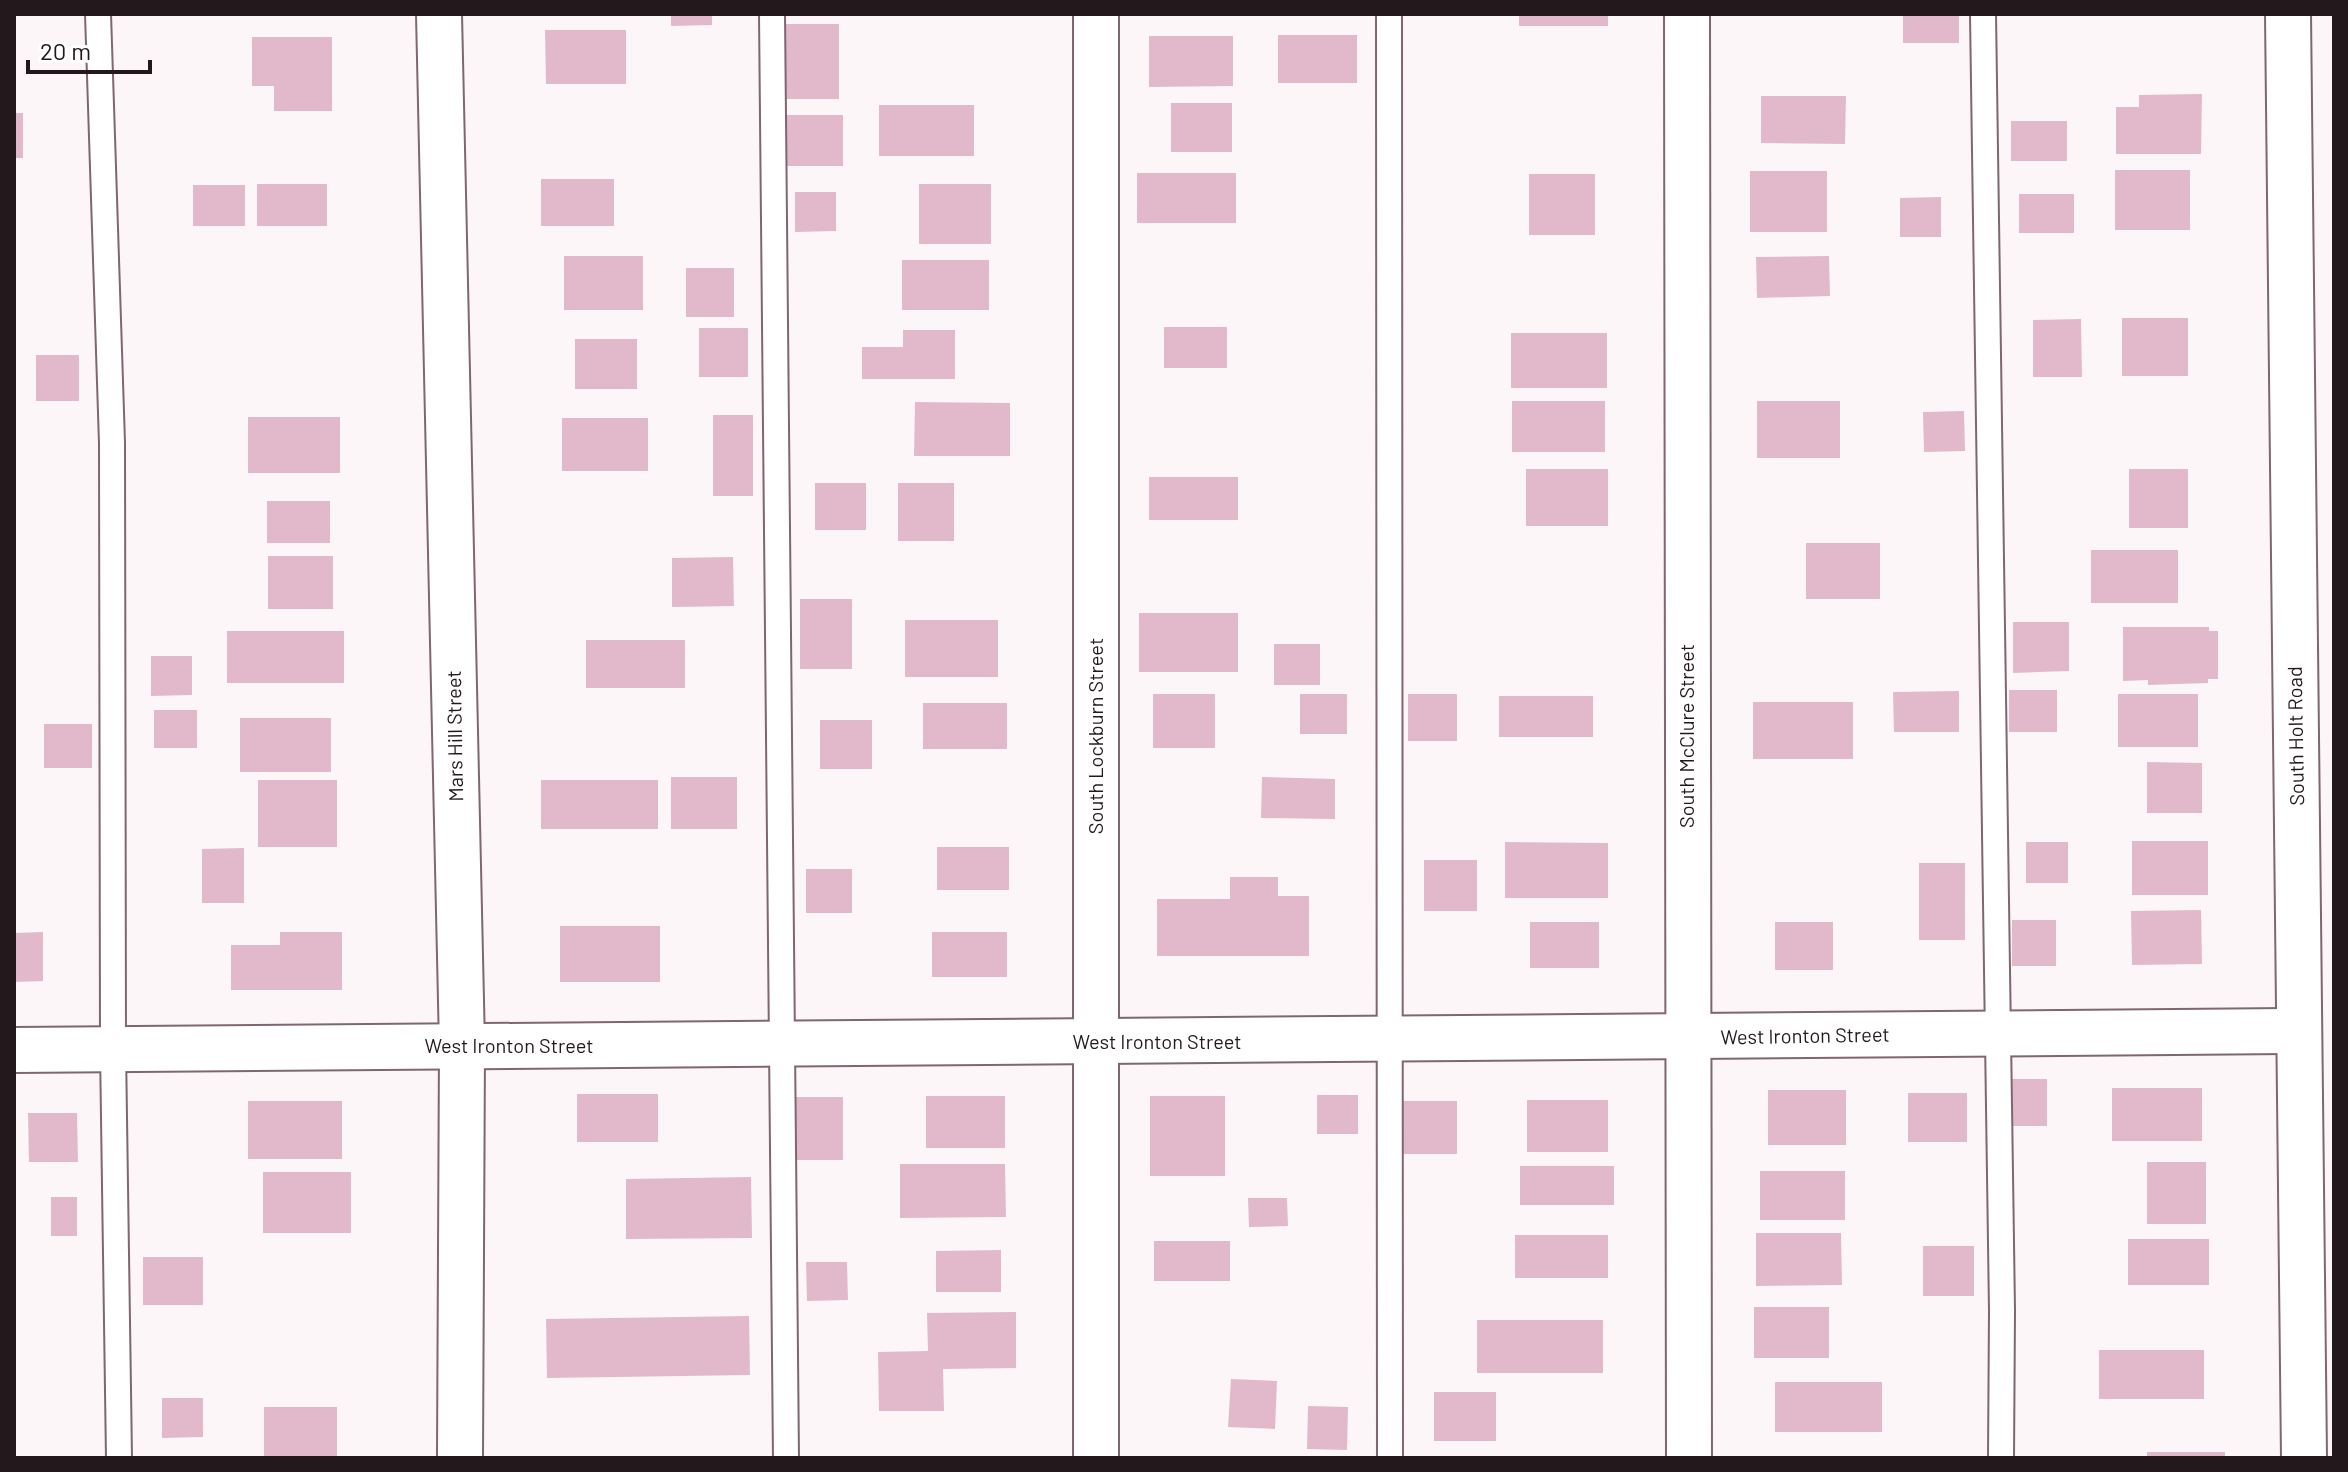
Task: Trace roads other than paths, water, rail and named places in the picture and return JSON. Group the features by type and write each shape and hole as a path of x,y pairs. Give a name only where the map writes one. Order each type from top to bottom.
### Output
{"street":[{"name":"Mars Hill Street","path":"439,14 462,1046 460,1458"},
{"name":"South Lockburn Street","path":"1096,14 1096,1458"},
{"name":"South McClure Street","path":"1687,14 1689,1458"},
{"name":"South Holt Road","path":"2288,14 2304,1458"},
{"name":"West Ironton Street","path":"14,1050 2299,1031"}],"lane":[{"path":"98,14 112,443 113,1049 119,1458"},
{"path":"772,14 786,1458"},
{"path":"1389,14 1390,1458"},
{"path":"1983,14 2001,1458"}]}
